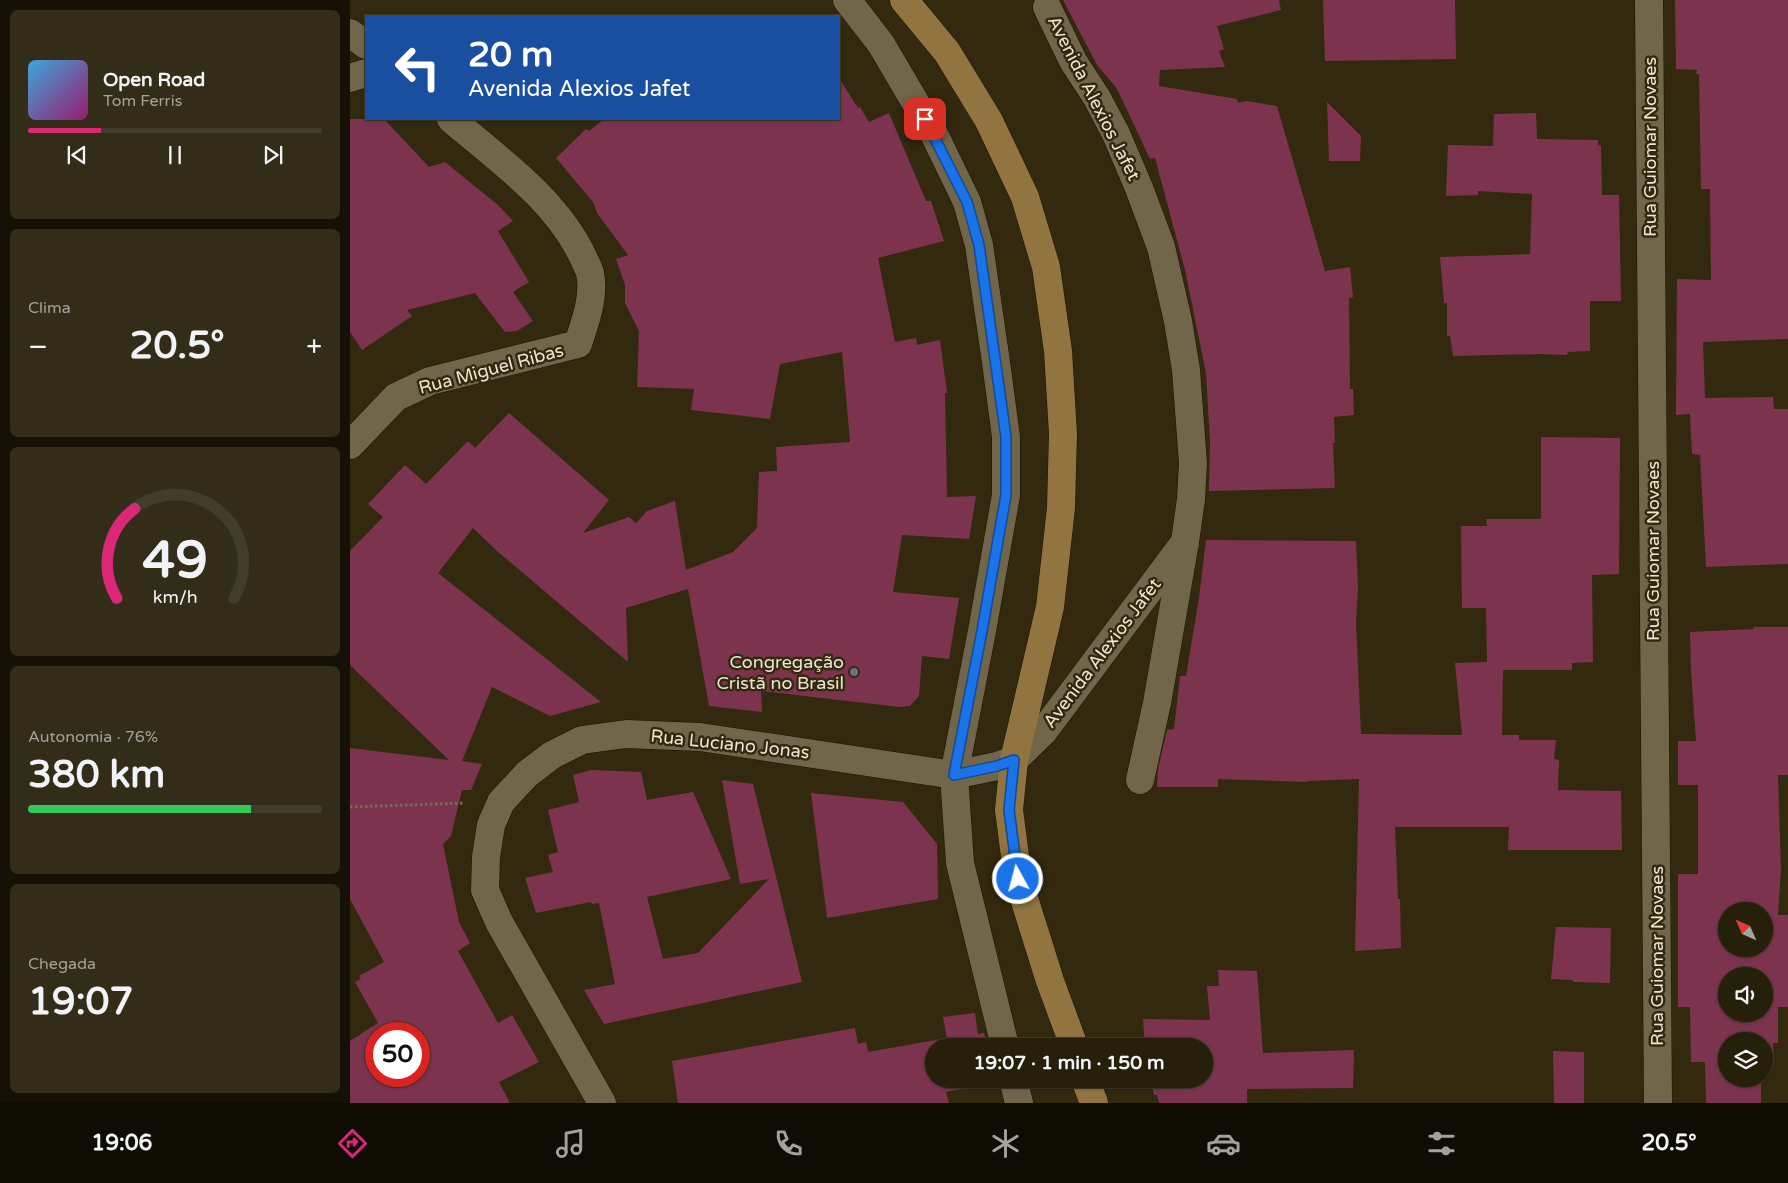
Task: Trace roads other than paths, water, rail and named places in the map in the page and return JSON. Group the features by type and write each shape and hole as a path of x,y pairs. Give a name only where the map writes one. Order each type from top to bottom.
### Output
{"main road":[{"name":"Avenida Alexios Jafet","path":"904,0 948,52 989,121 1025,197 1046,267 1058,351 1063,434 1061,508 1050,607 1014,760 1009,810 1018,879 1050,981 1071,1038"},
{"path":"1089,1088 1094,1103"}],"street":[{"path":"847,0 881,44 935,136 967,202 979,245 1006,437 1006,495 954,775 960,863 1003,1038"},
{"name":"Rua Guiomar Novaes","path":"1649,0 1658,1103"},
{"name":"Avenida Alexios Jafet","path":"1047,7 1073,61 1097,98 1116,134 1139,188 1161,248 1178,321 1186,370 1193,463 1185,542 1140,780"},
{"path":"350,33 365,44"},
{"path":"350,78 365,73"},
{"name":"Rua Miguel Ribas","path":"350,444 396,398 430,381 578,344 591,300 590,274 576,242 553,212 524,181 451,120"},
{"name":"Avenida Alexios Jafet","path":"954,775 997,766 1014,760 1043,732 1185,542"},
{"name":"Rua Luciano Jonas","path":"602,1103 499,922 485,890 486,857 491,824 501,802 527,774 552,755 582,740 626,734 700,737 954,775"},
{"path":"1015,1088 1019,1103"}],"place":[{"name":"Congregação Cristã no Brasil","path":"854,672"}]}
